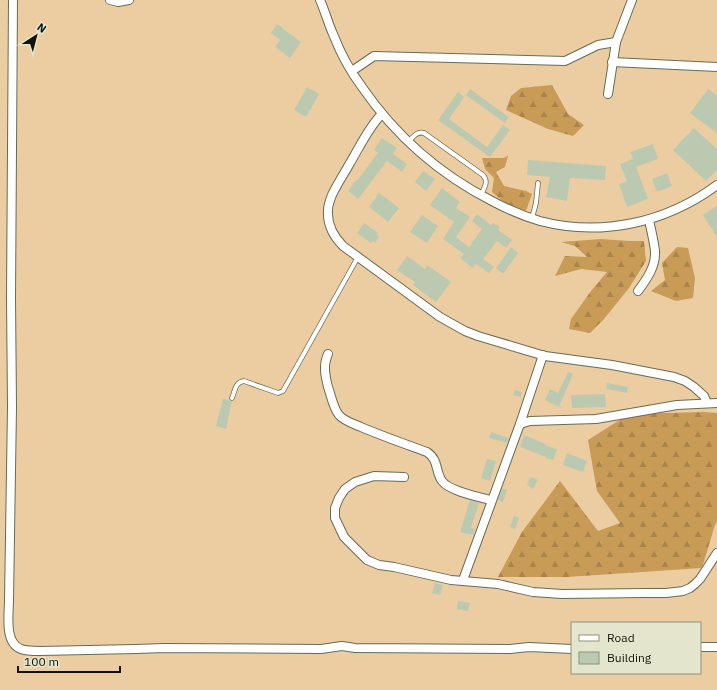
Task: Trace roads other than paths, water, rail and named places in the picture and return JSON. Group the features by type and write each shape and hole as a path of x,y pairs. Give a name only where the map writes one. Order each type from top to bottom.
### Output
{"street":[{"path":"13,0 11,298 12,407 9,600 9,628 10,637 13,643 20,649 40,651 136,650 164,648 321,649 342,646 355,648 571,648"},
{"path":"110,0 118,2 129,0"},
{"path":"320,0 333,35 352,71 361,86 382,114 408,142 439,168 481,195 505,207 532,218 575,227 591,228 626,225 649,220 684,206 698,199 717,185"},
{"path":"608,94 616,42 632,0"},
{"path":"352,71 374,56 565,61 598,45 616,42"},
{"path":"612,62 717,67"},
{"path":"382,114 363,141 329,202 328,220 334,236 343,246 454,326 478,336 543,355 612,365 674,377 685,381 694,387 704,396 707,404"},
{"path":"638,291 647,279 654,265 655,252 649,220"},
{"path":"328,354 324,365 326,378 334,406 340,416 377,434 427,452 432,456 441,480 446,485 455,490 491,500"},
{"path":"463,580 520,424 543,355"},
{"path":"520,424 530,420 543,421 604,418 677,405 717,404"},
{"path":"404,477 374,476 355,482 345,489 334,508 335,518 344,537 367,560 379,565 451,580 498,584 533,592 562,594 666,593 690,588 700,579 717,553"},
{"path":"701,647 717,647"}],"lane":[{"path":"408,142 417,133 424,133 483,175 486,183 481,195"},
{"path":"532,218 536,203 538,183"},
{"path":"232,398 237,384 240,381 244,381 278,393 283,391 358,257"}]}
